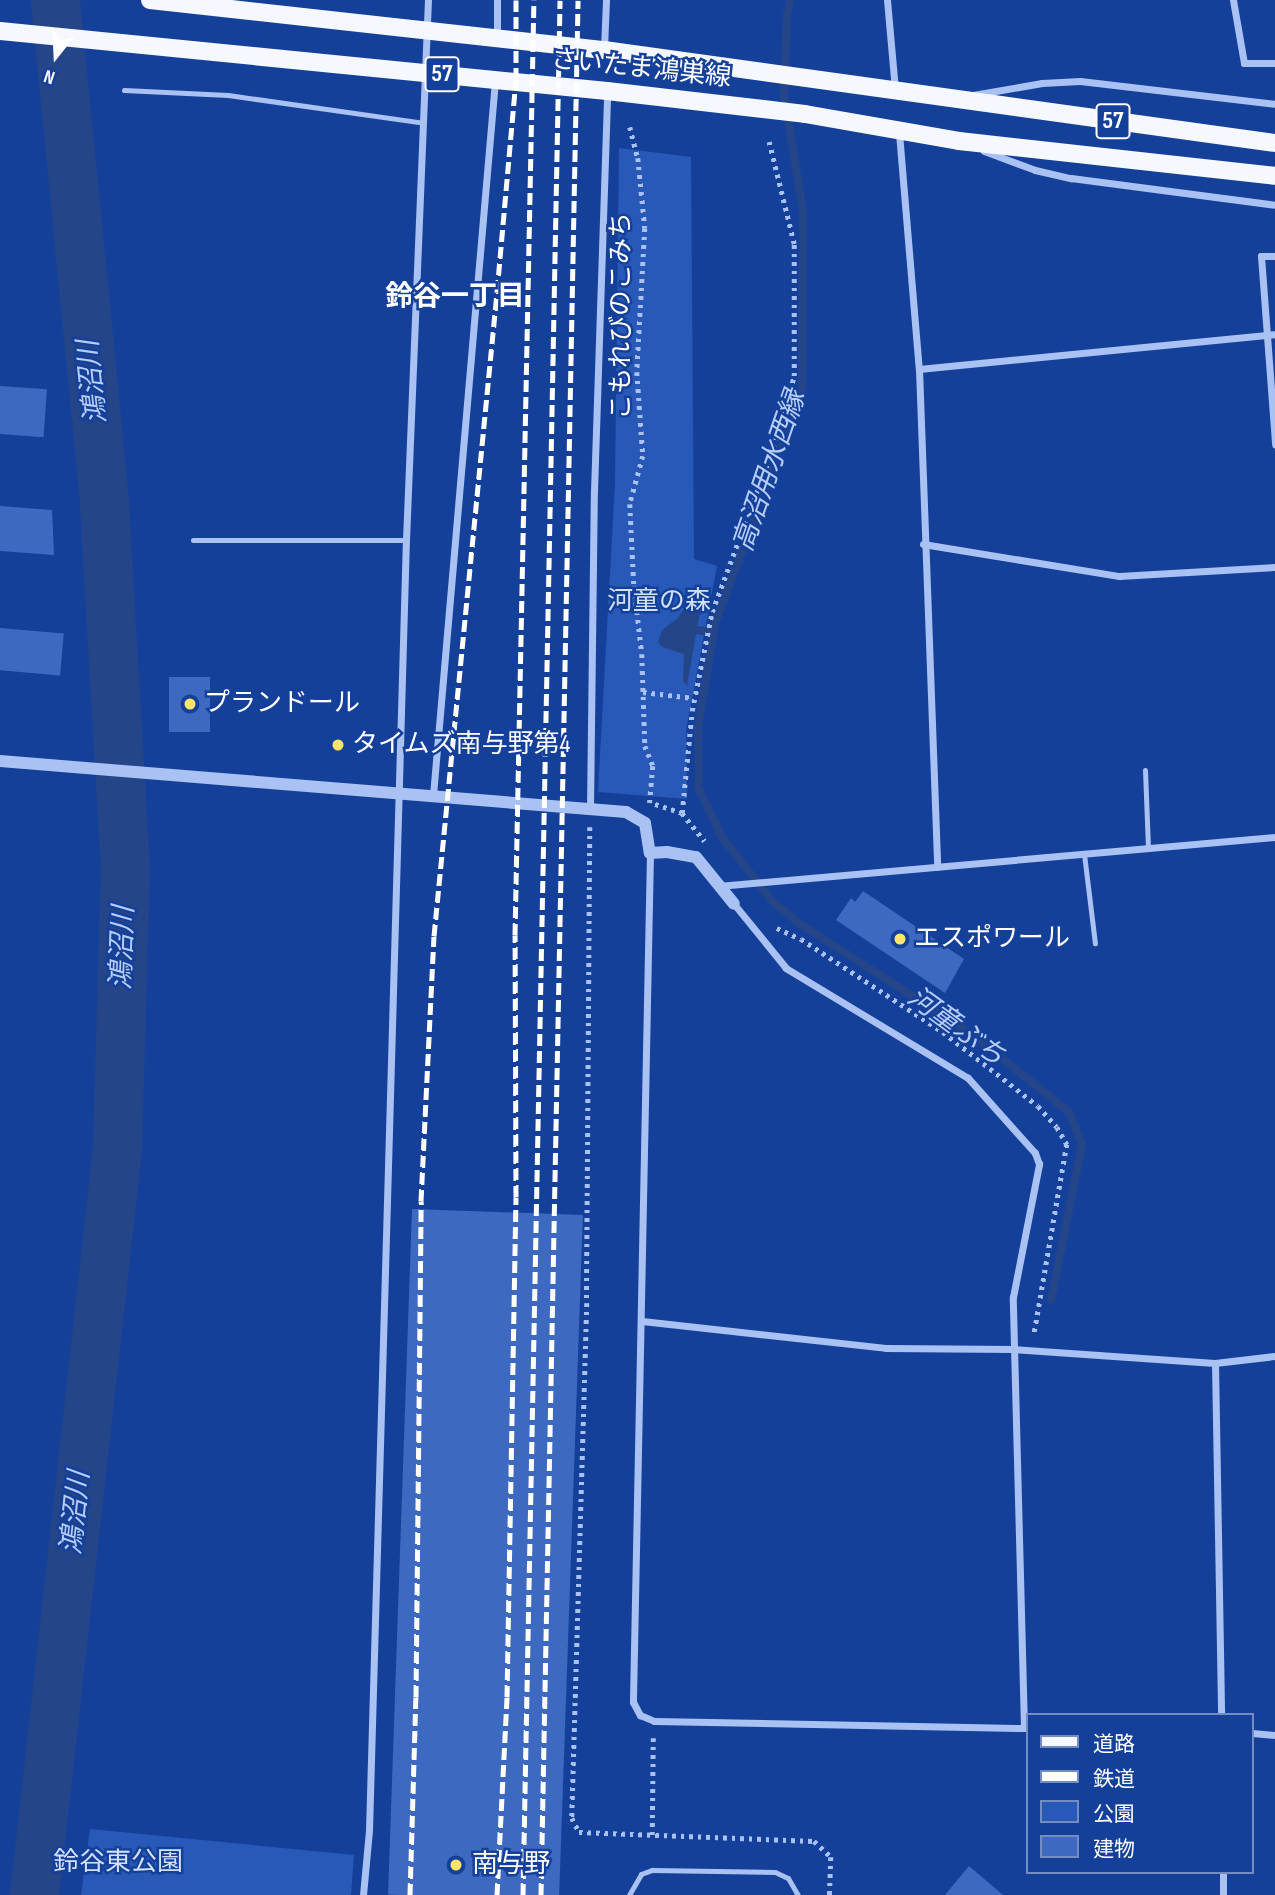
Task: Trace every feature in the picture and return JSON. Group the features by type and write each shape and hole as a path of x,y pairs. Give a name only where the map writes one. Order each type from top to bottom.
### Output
{"main road":[{"name":"さいたま鴻巣線","path":"150,0 604,50 1275,143"},
{"name":"さいたま鴻巣線","path":"0,31 607,91 805,114 959,141 1275,176"}],"street":[{"path":"363,1895 369,1816 401,792 406,540 428,0"},
{"path":"497,0 497,37"},
{"path":"604,50 606,0"},
{"path":"887,0 895,90"},
{"path":"1233,0 1244,63 1275,63"},
{"path":"433,795 495,81"},
{"path":"951,98 1042,83 1080,81 1275,104"},
{"path":"590,809 594,491 607,91"},
{"path":"899,129 919,369 923,544 937,867"},
{"path":"959,141 1035,170 1071,178 1275,205"},
{"path":"1275,256 1261,256 1275,444"},
{"path":"919,369 1275,334"},
{"path":"923,544 1119,576 1275,567"},
{"path":"0,761 626,812 640,818 648,830 650,853 633,1702 640,1715 654,1721 1026,1728 1013,1297 1039,1164 1035,1153 968,1078 786,968 717,886 706,868 691,855 650,853"},
{"path":"717,886 744,881 1275,837"},
{"path":"642,1321 886,1348 1013,1349 1215,1363 1275,1356"},
{"path":"1215,1363 1221,1713"},
{"path":"1254,1733 1275,1735"},
{"path":"1223,1874 1223,1895"}],"lane":[{"path":"124,90 228,95 424,123"},
{"path":"193,540 406,540"},
{"path":"1145,770 1148,848"},
{"path":"1084,854 1095,943"},
{"path":"629,1895 641,1874 652,1870 775,1872 788,1878 798,1895"}],"path":[{"name":"こもれびのこみち","path":"630,127 638,159 645,228 637,372 643,456 630,504 645,746 653,766 650,803 640,818"},
{"path":"682,813 683,776 707,632 734,548 773,448 794,376 794,244 783,191 778,185 772,165 769,142"},
{"path":"643,692 694,698"},
{"path":"590,809 587,1303 572,1818 579,1832 814,1841 831,1857 830,1895"},
{"path":"652,1835 654,1721"}],"green space":[{"name":"河童の森","path":"619,148 691,157 694,559 717,566 686,730 687,799 598,792 615,483"},
{"name":"鈴谷東公園","path":"90,1829 354,1855 351,1895 81,1895"}],"shaded area":[{"path":"700,586 707,589 699,617 687,686 683,681 684,654 662,647 658,642 662,630 678,618"}],"building":[{"path":"0,386 47,389 44,437 0,434"},
{"path":"0,506 52,510 54,555 0,551"},
{"path":"0,628 64,634 60,675 0,670"},
{"name":"プランドール","path":"169,677 210,677 210,732 169,732"},
{"name":"エスポワール","path":"863,891 964,959 945,993 836,920 851,898 855,902"},
{"path":"412,1209 583,1215 559,1895 388,1895"},
{"path":"969,1866 1003,1895 945,1895"}],"waterway":[{"name":"鴻沼川","path":"34,1895 117,1149 125,869 104,500 55,0"},
{"name":"高沼用水西縁","path":"790,0 784,95 803,211 802,392 715,624 698,727 699,789 722,837 772,901 802,925 973,1035 1069,1112 1082,1144 1051,1300"},
{"path":"698,630 713,633"}],"railway":[{"path":"410,1895 416,1697 421,1201 434,936 516,79 516,0"},
{"path":"497,1895 507,1697 516,1197 515,935 534,0"},
{"path":"523,1895 560,0"},
{"path":"541,1895 578,0"}],"place":[{"name":"プランドール","path":"190,704"},
{"name":"タイムズ南与野第4","path":"338,745"},
{"name":"エスポワール","path":"900,939"},
{"name":"南与野","path":"456,1865"}],"district":[{"name":"鈴谷一丁目","path":"455,297"}],"water label":[{"name":"河童ぶち","path":"956,1027"}]}
